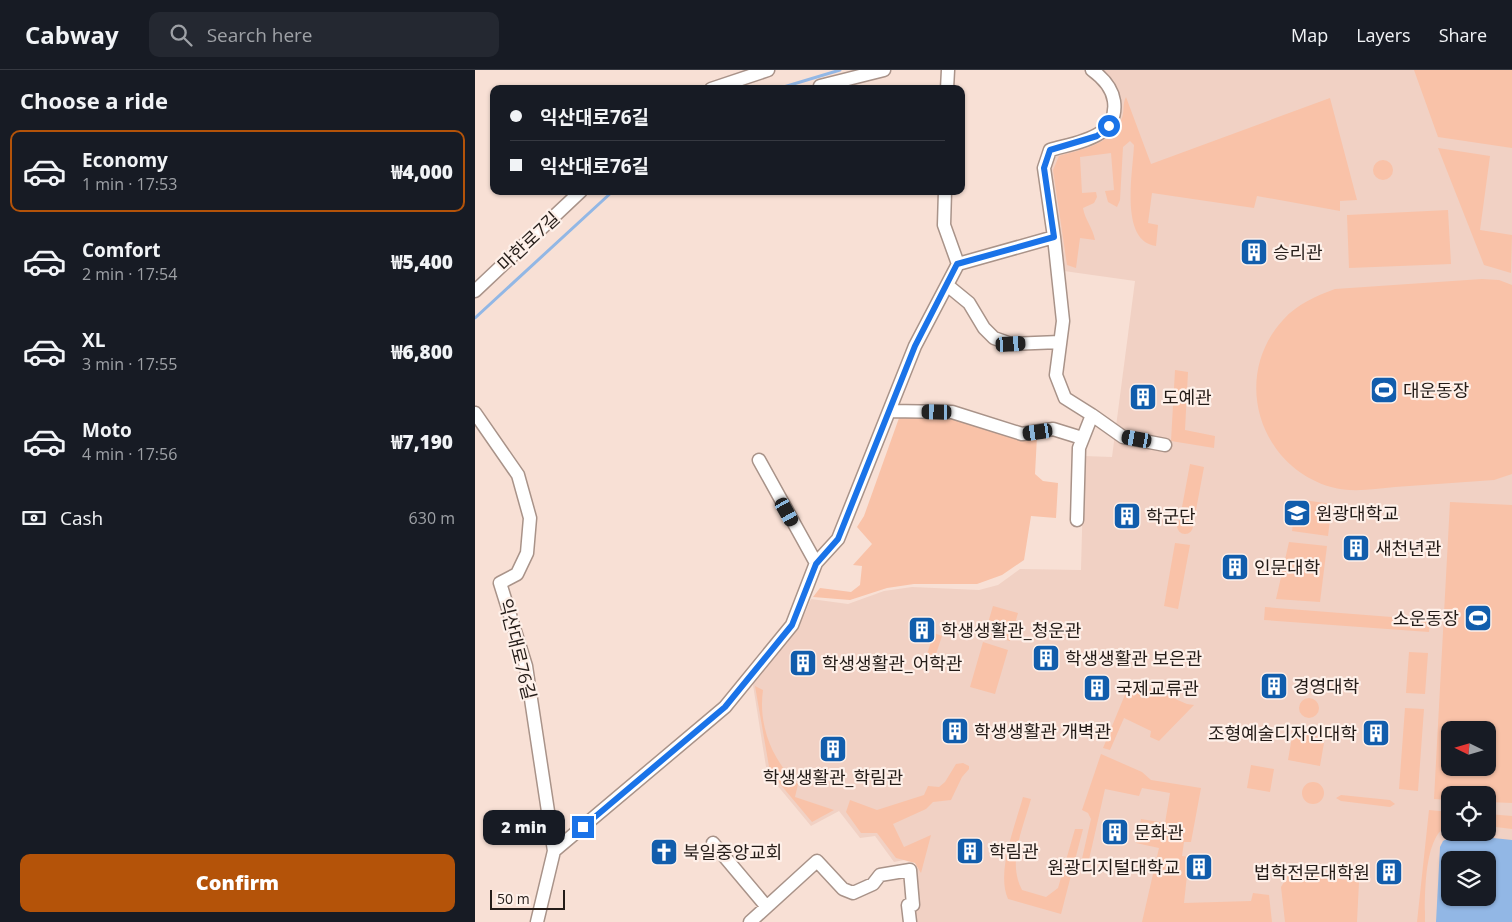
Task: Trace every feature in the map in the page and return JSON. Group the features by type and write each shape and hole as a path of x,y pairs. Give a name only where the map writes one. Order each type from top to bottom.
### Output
{"street":[{"path":"723,85 768,70"},
{"path":"824,85 884,70"},
{"path":"947,85 948,70"},
{"path":"1092,70 1103,78 1113,94 1115,114 1109,126 1097,136 1050,150 1044,168 1063,321 1056,375 1065,398 1123,437 1165,444"},
{"name":"마한로7길","path":"475,291 577,195"},
{"path":"554,851 725,707 792,625 816,564 838,539 915,346 957,264 944,225 945,195"},
{"path":"957,264 1054,237"},
{"path":"947,285 969,303 984,328 994,338 1011,344 1060,342"},
{"path":"889,411 952,412 1022,434 1053,429 1082,438"},
{"name":"익산대로76길","path":"475,413 517,476 530,518 527,553 517,574 501,583 526,666 554,851 537,922"},
{"path":"1077,520 1079,448 1092,415"},
{"path":"759,460 816,564"},
{"path":"713,843 766,906"},
{"path":"750,922 817,861 843,889 853,893 873,884 880,875 910,870 913,905 908,906 910,922"}],"shaded area":[{"name":"원광대학교","path":"1097,70 1512,70 1512,922 912,922 911,908 918,906 915,858 894,862 875,836 860,838 839,811 811,826 767,773 753,685 792,625 804,615 811,599 848,604 884,591 912,587 979,590 998,585 1020,569 1081,570 1084,456 1112,457 1135,281 1064,271 1049,168 1054,154 1100,140 1118,115"},
{"path":"1414,70 1512,70 1512,148 1438,137"},
{"path":"1126,97 1151,164 1330,98 1357,200 1340,201 1340,211 1257,196 1254,208 1152,193 1148,223 1158,225 1156,246 1144,241 1137,232 1133,219 1131,188 1134,145 1130,141 1123,147 1120,200 1117,207 1108,202 1105,191 1114,190 1111,153 1080,157 1082,193 1096,192 1097,197 1094,203 1083,208 1095,240 1080,238 1076,268 1067,265 1053,170 1059,156 1095,145 1103,141 1116,129 1122,117"},
{"path":"1438,148 1490,156 1480,230 1512,235 1511,273 1484,265"},
{"path":"1383,160 1390,163 1393,170 1390,177 1383,180 1376,177 1373,170 1376,163"},
{"path":"1448,210 1451,264 1349,268 1347,215"},
{"name":"대운동장","path":"1482,279 1499,280 1512,285 1512,474 1494,480 1347,490 1331,487 1306,476 1286,460 1270,440 1261,417 1256,392 1258,367 1267,343 1288,314 1307,301 1335,289"},
{"path":"1175,370 1188,372 1185,430 1215,436 1214,448 1171,441"},
{"path":"950,416 1037,436 1035,474 1043,481 1058,483 1056,518 1031,516 1024,560 1002,575 977,584 914,584 887,588 850,600 813,597 820,588 851,592 860,585 862,566 853,565 872,544 857,527 864,516 899,418"},
{"path":"1190,464 1204,467 1196,510 1182,507"},
{"path":"1296,499 1332,504 1328,536 1292,531"},
{"name":"소운동장","path":"1450,502 1512,505 1512,803 1496,802 1496,786 1441,786 1441,799 1434,799"},
{"path":"1185,518 1193,526 1185,534 1177,526"},
{"path":"1289,542 1327,546 1320,602 1276,599"},
{"path":"1175,543 1190,545 1178,609 1164,606"},
{"path":"993,606 1018,613 1010,641 985,633"},
{"path":"1265,607 1430,620 1429,632 1264,620"},
{"path":"934,633 942,636 932,666 924,663"},
{"path":"983,642 1008,650 995,694 970,687"},
{"path":"1409,652 1428,653 1425,694 1406,693"},
{"path":"1131,680 1187,704 1194,705 1159,741 1150,737 1151,731 1124,718 1110,750 1103,748"},
{"path":"755,686 763,690 762,703 765,729 774,753 781,765 798,784 795,797 834,810 812,822 770,772"},
{"path":"1309,698 1316,701 1319,708 1316,715 1309,718 1302,715 1299,708 1302,701"},
{"path":"1405,708 1424,709 1418,791 1399,789"},
{"path":"1293,731 1325,737 1320,766 1288,760"},
{"path":"1101,754 1142,772 1151,780 1201,788 1191,842 1184,842 1182,856 1189,857 1184,903 1251,901 1253,893 1269,895 1272,922 1142,922 1159,848 1136,843 1141,819 1165,823 1170,793 1142,788 1139,796 1105,789 1088,864 1081,863 1091,819 1088,813 1082,810"},
{"path":"963,763 969,766 969,769 962,777 951,800 933,802 926,809 893,824 904,847 931,835 921,873 915,863 896,858 877,833 861,833 846,812 850,800 877,810 924,795 928,786 939,787 945,782 956,764"},
{"path":"1251,765 1274,769 1270,792 1247,788"},
{"path":"1313,782 1321,785 1324,793 1321,801 1313,804 1305,801 1302,793 1305,785"},
{"path":"1341,795 1390,800 1395,804 1390,807 1341,801 1336,798"},
{"path":"1023,797 1031,799 1016,857 1018,879 1022,890 1046,897 1058,888 1075,829 1083,829 1061,914 1008,899 1004,876 1005,863"},
{"path":"1429,810 1441,811 1441,830 1430,853 1427,868 1425,922 1417,922"},
{"path":"1496,815 1512,816 1512,829 1496,827"},
{"path":"1290,872 1359,882 1357,922 1285,922 1281,887"}],"water":[{"path":"1496,838 1512,840 1512,922 1436,922 1440,847 1443,841 1496,841"}],"waterway":[{"path":"790,85 840,70"},
{"path":"475,318 609,195"}],"place":[{"name":"승리관","path":"1254,252"},
{"name":"대운동장","path":"1384,390"},
{"name":"도예관","path":"1143,397"},
{"name":"원광대학교","path":"1297,513"},
{"name":"학군단","path":"1127,516"},
{"name":"새천년관","path":"1356,548"},
{"name":"인문대학","path":"1235,567"},
{"name":"소운동장","path":"1478,618"},
{"name":"학생생활관_청운관","path":"922,630"},
{"name":"학생생활관 보은관","path":"1046,658"},
{"name":"학생생활관_어학관","path":"803,663"},
{"name":"경영대학","path":"1274,686"},
{"name":"국제교류관","path":"1097,688"},
{"name":"학생생활관 개벽관","path":"955,731"},
{"name":"조형예술디자인대학","path":"1376,733"},
{"name":"학생생활관_학림관","path":"833,749"},
{"name":"문화관","path":"1115,832"},
{"name":"학림관","path":"970,851"},
{"name":"북일중앙교회","path":"664,852"},
{"name":"원광디지털대학교","path":"1199,867"},
{"name":"법학전문대학원","path":"1389,872"}],"route":[{"path":"583,827 725,707 792,625 816,564 838,539 915,346 957,264 1054,237 1044,168 1050,150 1097,136 1109,126"}]}
